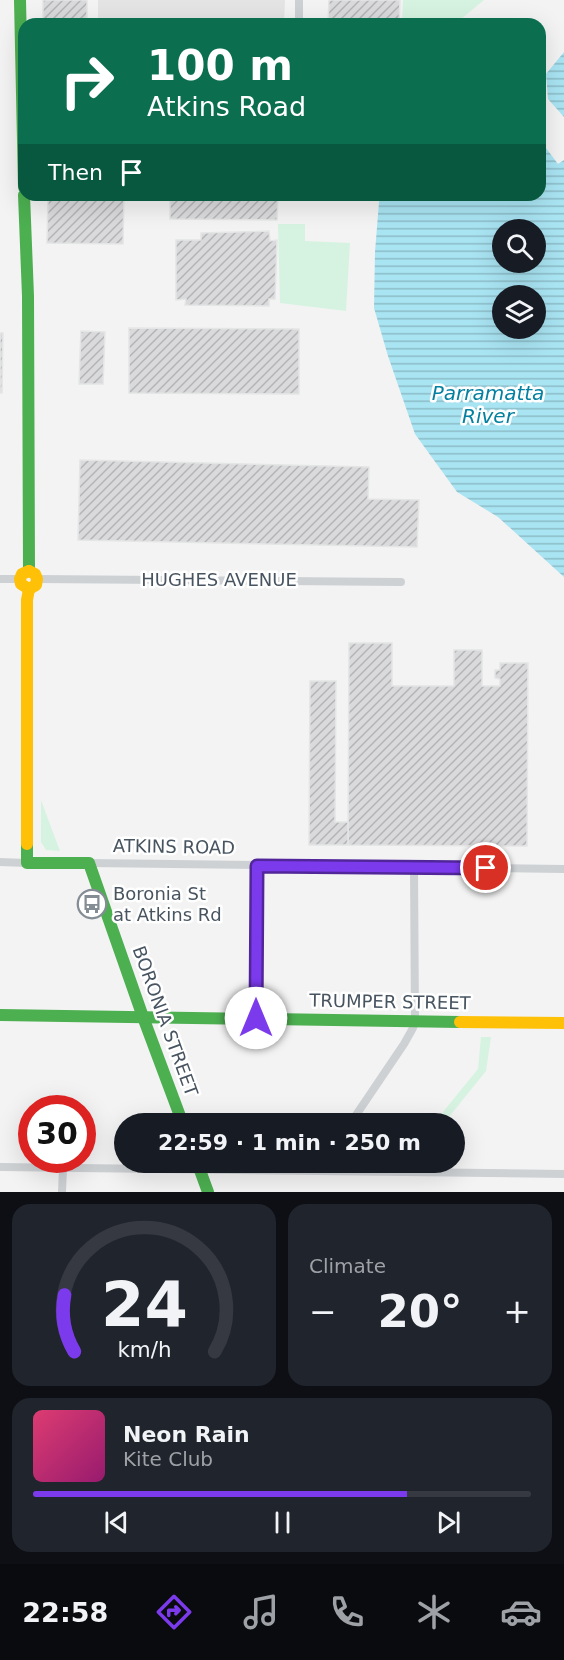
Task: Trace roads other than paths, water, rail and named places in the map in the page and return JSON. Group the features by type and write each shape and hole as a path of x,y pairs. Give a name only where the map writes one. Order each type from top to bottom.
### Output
{"street":[{"path":"20,0 20,18"},
{"path":"299,0 299,18"},
{"path":"24,201 28,296 27,863"},
{"name":"HUGHES AVENUE","path":"0,579 401,582"},
{"name":"ATKINS ROAD","path":"0,862 564,869"},
{"name":"BORONIA STREET","path":"89,863 179,1113"},
{"path":"256,1018 257,866"},
{"path":"357,1113 404,1044 415,1021 414,868"},
{"name":"TRUMPER STREET","path":"0,1015 564,1023"},
{"path":"0,1167 18,1167"},
{"path":"96,1168 114,1167"},
{"path":"465,1171 564,1174"},
{"path":"62,1192 63,1173"},
{"path":"201,1173 208,1192"}],"water":[{"path":"564,52 564,117 548,99 546,74"},
{"name":"Parramatta River","path":"546,148 558,164 564,160 564,577 498,517 457,492 415,434 374,308 375,252 379,201 546,201"}],"place":[{"name":"Boronia St at Atkins Rd","path":"92,904"}]}
